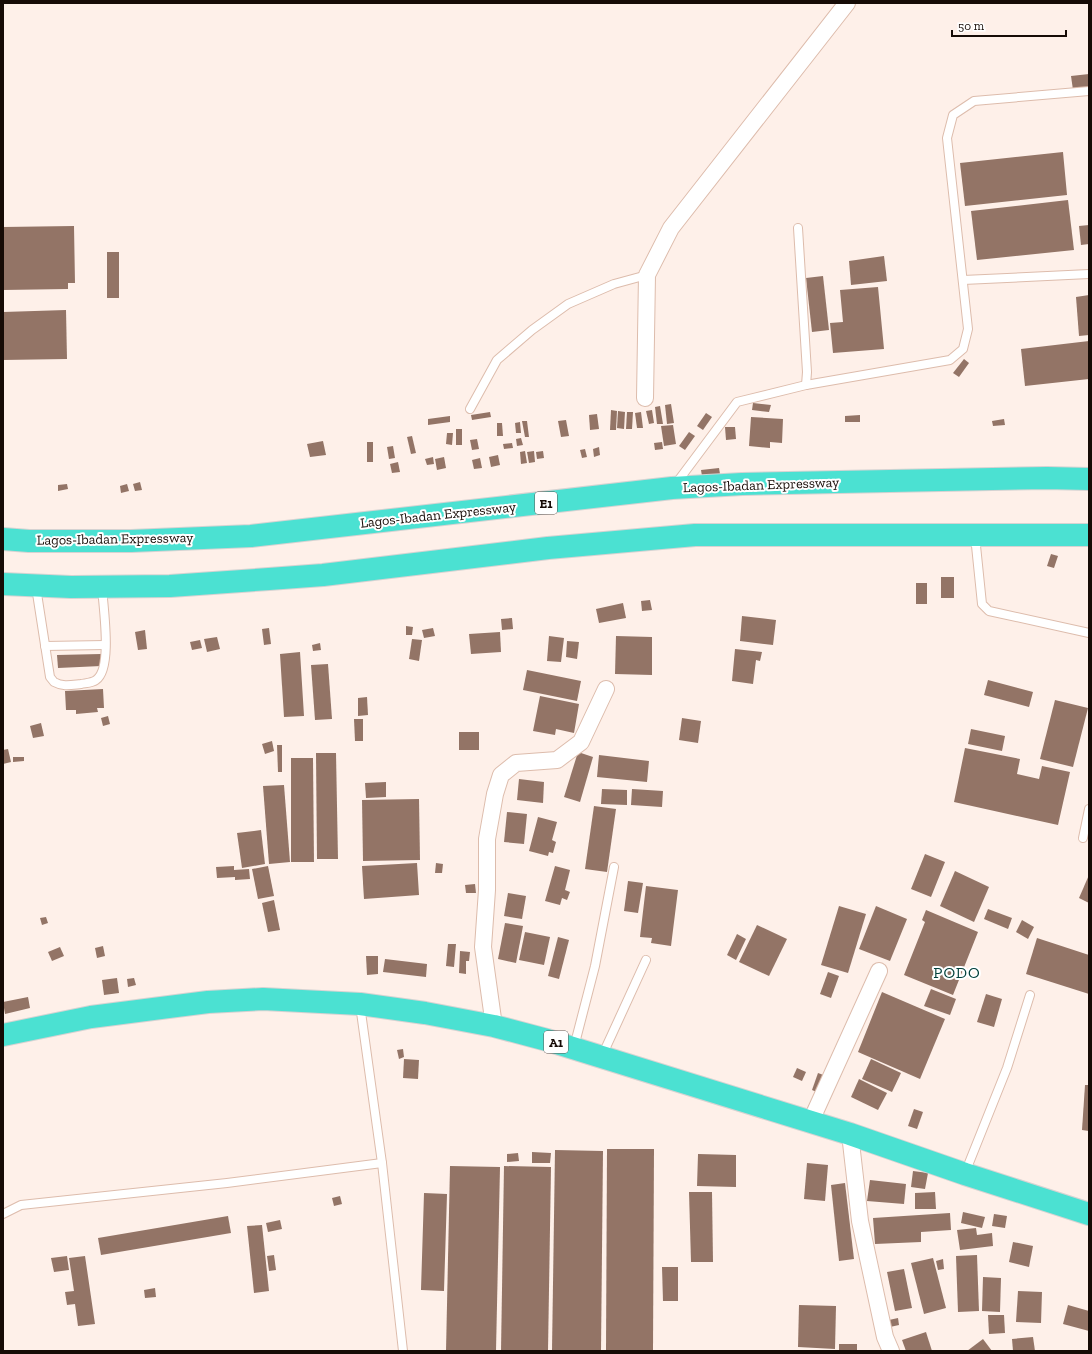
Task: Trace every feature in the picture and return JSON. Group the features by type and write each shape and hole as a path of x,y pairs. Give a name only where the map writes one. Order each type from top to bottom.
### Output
{"highway":[{"name":"Lagos-Ibadan Expressway","path":"3,538 29,541 131,541 251,536 672,488 742,484 900,480 1089,479"},
{"path":"3,584 102,587 170,586 324,575 548,548 695,535 1089,535"},
{"name":"A1","path":"3,1035 91,1017 208,1002 263,999 360,1004 425,1013 494,1026 574,1048 686,1082 810,1123 850,1134 965,1174 1089,1214"}],"street":[{"path":"645,398 648,275 671,228 847,3"},
{"path":"494,1026 483,947 487,890 487,839 495,794 501,775 516,763 557,760 581,742 606,690"},
{"path":"810,1123 879,971"},
{"path":"850,1134 860,1221 885,1337 891,1351"}],"lane":[{"path":"672,488 737,402 806,385 950,360 963,349 968,329 947,138 953,115 974,101 1089,91"},
{"path":"798,228 807,372 806,385"},
{"path":"963,280 1089,274"},
{"path":"470,408 497,360 532,330 568,304 614,284 648,275"},
{"path":"974,535 982,604 989,611 1089,633"},
{"path":"36,586 50,676 54,682 65,686 97,680 106,660 102,587"},
{"path":"45,646 105,645"},
{"path":"1083,838 1089,809"},
{"path":"574,1048 595,966 614,867"},
{"path":"601,1057 646,960"},
{"path":"965,1174 1007,1068 1030,995"},
{"path":"360,1004 382,1163 402,1351"},
{"path":"3,1214 21,1205 227,1183 382,1163"}],"building":[{"path":"1089,74 1089,89 1073,90 1071,76"},
{"path":"1063,152 1067,195 965,206 960,163"},
{"path":"1068,200 1074,250 977,260 971,211"},
{"path":"1089,225 1089,244 1081,245 1079,226"},
{"path":"74,226 75,283 68,283 68,289 3,290 3,227"},
{"path":"107,252 119,252 119,298 107,298"},
{"path":"884,256 887,281 851,285 849,261"},
{"path":"823,276 829,330 812,332 806,278"},
{"path":"878,287 884,349 833,353 830,323 843,322 840,290"},
{"path":"1089,295 1089,335 1079,336 1076,297"},
{"path":"66,310 67,359 3,360 3,312"},
{"path":"1089,341 1089,379 1025,386 1021,349"},
{"path":"964,359 969,363 959,377 953,373"},
{"path":"753,403 771,405 769,412 752,410"},
{"path":"671,404 674,423 667,424 665,405"},
{"path":"660,406 663,424 657,424 655,407"},
{"path":"611,410 617,411 616,430 610,430"},
{"path":"652,410 654,423 649,424 646,411"},
{"path":"618,411 625,412 624,429 617,428"},
{"path":"490,412 491,417 472,420 471,415"},
{"path":"627,412 633,412 632,429 626,429"},
{"path":"641,412 643,428 637,428 635,413"},
{"path":"706,413 712,417 703,430 697,426"},
{"path":"597,414 599,429 590,430 589,415"},
{"path":"860,415 860,422 845,422 845,416"},
{"path":"450,416 450,422 428,425 428,419"},
{"path":"751,417 783,419 782,443 770,442 770,448 749,446"},
{"path":"1004,419 1005,425 993,426 992,421"},
{"path":"566,420 569,436 561,437 558,421"},
{"path":"522,421 527,421 529,437 525,437"},
{"path":"520,422 521,433 516,433 515,423"},
{"path":"497,423 502,423 503,436 497,436"},
{"path":"673,425 676,444 664,446 661,426"},
{"path":"725,427 735,427 736,439 726,440"},
{"path":"456,429 462,429 462,445 456,445"},
{"path":"689,432 695,436 685,450 679,446"},
{"path":"447,433 453,433 452,445 446,444"},
{"path":"412,436 416,453 411,454 407,437"},
{"path":"521,438 523,445 517,446 516,439"},
{"path":"477,439 479,449 472,450 470,440"},
{"path":"323,441 326,455 310,457 307,444"},
{"path":"367,442 373,442 373,462 367,462"},
{"path":"662,442 663,449 655,450 654,443"},
{"path":"512,443 513,448 504,449 503,444"},
{"path":"393,446 395,458 389,459 387,447"},
{"path":"599,447 600,455 594,457 593,449"},
{"path":"585,449 587,457 582,458 580,450"},
{"path":"525,451 527,463 521,464 520,452"},
{"path":"534,451 535,462 529,463 527,452"},
{"path":"543,451 544,458 537,459 536,452"},
{"path":"498,455 500,465 491,467 489,457"},
{"path":"433,457 434,464 427,465 425,459"},
{"path":"444,457 446,468 437,470 435,459"},
{"path":"480,458 482,468 474,469 472,460"},
{"path":"398,462 400,472 392,473 390,464"},
{"path":"719,468 720,474 702,476 701,470"},
{"path":"140,482 142,490 135,491 133,484"},
{"path":"67,484 68,489 58,491 58,485"},
{"path":"127,484 129,491 121,493 120,486"},
{"path":"1051,554 1058,556 1054,568 1047,566"},
{"path":"941,577 954,577 954,598 941,598"},
{"path":"916,583 927,583 927,604 916,604"},
{"path":"650,600 652,610 642,611 641,601"},
{"path":"623,603 626,618 599,623 596,609"},
{"path":"742,616 776,620 773,645 740,641"},
{"path":"512,618 513,629 502,630 501,619"},
{"path":"406,626 413,627 412,635 406,635"},
{"path":"269,628 271,644 264,645 262,629"},
{"path":"433,628 435,636 424,638 422,630"},
{"path":"145,630 147,649 138,650 135,632"},
{"path":"500,632 501,652 471,654 469,634"},
{"path":"549,636 564,638 561,662 547,661"},
{"path":"616,636 652,637 652,675 615,674"},
{"path":"217,637 220,649 207,652 204,639"},
{"path":"412,639 422,640 419,661 409,659"},
{"path":"200,640 202,648 192,650 190,642"},
{"path":"567,641 579,642 577,659 566,657"},
{"path":"320,643 321,650 313,651 312,645"},
{"path":"735,649 762,652 760,661 756,660 753,684 732,681"},
{"path":"300,652 304,716 284,717 280,654"},
{"path":"101,654 101,666 58,668 57,655"},
{"path":"328,664 332,719 315,720 311,665"},
{"path":"527,670 581,681 577,701 523,690"},
{"path":"988,680 1033,692 1029,707 984,695"},
{"path":"103,689 104,708 97,708 98,712 76,714 76,710 66,710 65,691"},
{"path":"540,696 579,704 574,733 556,729 555,735 533,731"},
{"path":"367,697 368,715 358,716 358,698"},
{"path":"1055,700 1088,708 1073,767 1040,759"},
{"path":"108,716 110,724 103,726 101,718"},
{"path":"682,718 701,721 698,743 679,740"},
{"path":"354,719 363,719 363,741 355,741"},
{"path":"41,723 44,736 33,738 30,726"},
{"path":"971,729 1005,736 1002,751 968,744"},
{"path":"459,732 479,732 479,750 459,750"},
{"path":"272,741 274,751 265,754 262,744"},
{"path":"277,745 282,745 282,772 278,772"},
{"path":"965,748 1020,759 1017,774 1039,779 1042,766 1070,772 1058,825 954,802"},
{"path":"8,749 11,762 3,764 3,750"},
{"path":"578,752 593,757 580,802 564,797"},
{"path":"316,753 336,753 338,859 317,859"},
{"path":"599,755 649,761 647,782 597,777"},
{"path":"13,757 24,757 24,761 13,762"},
{"path":"291,758 313,758 314,862 291,862"},
{"path":"519,779 544,782 543,803 517,800"},
{"path":"386,782 386,797 366,798 365,783"},
{"path":"284,785 290,862 269,864 263,786"},
{"path":"602,789 627,790 627,805 601,804"},
{"path":"632,789 663,791 662,807 631,805"},
{"path":"419,799 420,860 363,861 362,800"},
{"path":"594,806 616,809 607,872 585,869"},
{"path":"507,812 527,814 524,844 504,842"},
{"path":"538,817 557,822 552,840 556,842 553,853 549,852 548,856 529,851"},
{"path":"261,830 265,864 242,868 237,833"},
{"path":"925,854 945,862 931,897 911,889"},
{"path":"417,863 419,895 364,899 362,866"},
{"path":"436,863 443,864 442,873 435,873"},
{"path":"234,866 234,870 249,869 250,879 235,880 235,877 217,878 216,867"},
{"path":"268,866 274,896 258,899 252,869"},
{"path":"555,866 570,870 565,890 570,892 567,900 562,898 560,905 545,901"},
{"path":"955,871 989,887 974,922 940,906"},
{"path":"1089,875 1089,903 1079,898"},
{"path":"628,881 643,883 638,913 624,911"},
{"path":"475,884 476,893 466,893 465,885"},
{"path":"646,886 678,890 671,946 651,943 652,938 640,937"},
{"path":"508,893 526,896 522,919 504,916"},
{"path":"274,900 280,930 268,932 262,903"},
{"path":"839,906 866,914 848,973 821,965"},
{"path":"876,906 907,919 890,961 859,949"},
{"path":"988,909 1012,918 1008,929 984,919"},
{"path":"926,910 978,932 953,995 904,975 925,922 922,920"},
{"path":"46,917 48,923 42,925 40,918"},
{"path":"1022,920 1034,927 1028,939 1016,932"},
{"path":"505,923 523,926 516,963 498,959"},
{"path":"757,925 787,939 769,976 739,962"},
{"path":"525,932 550,937 544,965 519,960"},
{"path":"737,934 746,939 736,960 727,955"},
{"path":"558,937 569,940 559,979 548,976"},
{"path":"1037,938 1089,955 1089,994 1026,974"},
{"path":"448,944 456,944 454,967 446,966"},
{"path":"103,946 105,956 97,958 95,948"},
{"path":"60,947 64,956 52,961 48,952"},
{"path":"460,951 470,952 469,961 466,961 466,974 459,973"},
{"path":"366,956 378,956 378,974 367,975"},
{"path":"385,959 427,964 426,977 383,972"},
{"path":"828,972 839,976 831,998 820,994"},
{"path":"117,978 119,993 104,995 102,980"},
{"path":"134,978 136,985 128,987 127,979"},
{"path":"931,989 956,999 950,1015 924,1006"},
{"path":"882,992 945,1019 920,1079 858,1052"},
{"path":"986,994 1002,999 994,1027 977,1022"},
{"path":"28,997 30,1008 5,1014 3,1002"},
{"path":"403,1049 404,1057 399,1059 397,1050"},
{"path":"404,1059 419,1060 418,1079 403,1078"},
{"path":"871,1059 901,1073 892,1092 862,1079"},
{"path":"797,1068 806,1072 802,1081 793,1077"},
{"path":"818,1073 826,1076 819,1093 812,1090"},
{"path":"859,1079 887,1093 878,1110 851,1097"},
{"path":"1085,1085 1089,1085 1089,1131 1082,1130"},
{"path":"914,1109 923,1112 917,1129 908,1126"},
{"path":"607,1149 654,1149 653,1351 606,1351"},
{"path":"555,1150 603,1151 601,1351 552,1351"},
{"path":"532,1152 551,1153 550,1163 532,1163"},
{"path":"518,1153 519,1161 507,1162 507,1154"},
{"path":"698,1154 736,1155 736,1187 697,1186"},
{"path":"807,1163 828,1165 825,1201 804,1199"},
{"path":"450,1166 500,1167 496,1351 446,1351"},
{"path":"504,1166 551,1167 548,1351 501,1351"},
{"path":"913,1171 928,1173 925,1189 911,1187"},
{"path":"870,1180 906,1184 904,1204 867,1201"},
{"path":"845,1183 854,1259 839,1261 831,1185"},
{"path":"689,1192 712,1192 713,1262 691,1262"},
{"path":"935,1192 936,1209 915,1209 915,1193"},
{"path":"424,1193 447,1194 444,1291 421,1290"},
{"path":"340,1196 342,1204 334,1206 332,1198"},
{"path":"963,1212 985,1217 982,1228 961,1223"},
{"path":"950,1213 951,1230 921,1232 921,1242 875,1244 873,1218"},
{"path":"994,1214 1007,1216 1005,1228 992,1226"},
{"path":"228,1216 231,1233 101,1255 98,1238"},
{"path":"280,1220 282,1229 268,1232 266,1223"},
{"path":"262,1225 269,1291 254,1293 247,1226"},
{"path":"976,1228 977,1235 992,1233 993,1246 960,1250 957,1230"},
{"path":"1013,1242 1033,1246 1029,1267 1009,1262"},
{"path":"274,1255 276,1270 269,1271 267,1256"},
{"path":"977,1255 979,1311 958,1312 956,1256"},
{"path":"67,1256 69,1270 54,1272 51,1258"},
{"path":"85,1256 95,1324 78,1326 75,1304 67,1305 65,1292 74,1291 69,1258"},
{"path":"933,1258 946,1308 924,1314 911,1263"},
{"path":"943,1259 944,1269 938,1270 936,1261"},
{"path":"662,1267 678,1267 678,1301 663,1301"},
{"path":"904,1269 912,1308 895,1311 887,1272"},
{"path":"983,1277 1001,1278 1000,1312 982,1311"},
{"path":"155,1288 156,1297 145,1298 144,1290"},
{"path":"1018,1291 1042,1292 1041,1323 1016,1322"},
{"path":"799,1305 836,1306 835,1349 798,1347"},
{"path":"1068,1305 1089,1311 1089,1331 1063,1324"},
{"path":"988,1315 1004,1315 1005,1333 989,1334"},
{"path":"898,1318 899,1325 890,1327 889,1320"},
{"path":"926,1332 932,1351 906,1351 902,1340"},
{"path":"1033,1337 1035,1351 1013,1351 1012,1339"},
{"path":"983,1339 992,1351 967,1351"},
{"path":"839,1344 857,1344 857,1351 839,1351"}],"district":[{"name":"PODO","path":"957,972"}]}
